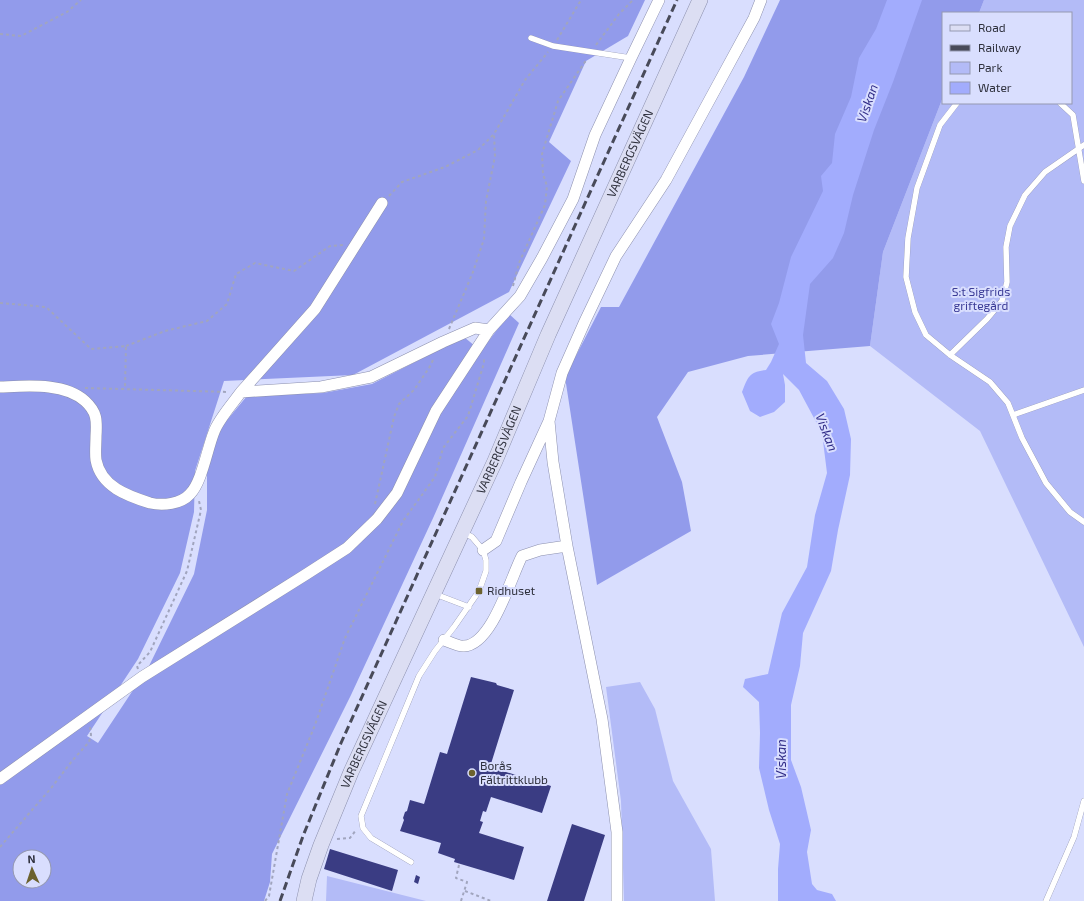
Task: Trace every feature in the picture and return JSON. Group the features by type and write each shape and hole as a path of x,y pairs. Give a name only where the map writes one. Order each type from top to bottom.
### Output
{"main road":[{"name":"VARBERGSVÄGEN","path":"304,901 309,879 321,845 351,772 495,461 548,335 700,0"}],"street":[{"path":"0,779 142,677 305,576 347,548 377,519 397,493 436,411 489,330 520,296 566,212 573,199 595,135 659,0"},
{"path":"483,550 496,541 520,482 549,421 562,373 616,256 666,180 754,18 761,0"},
{"path":"0,387 58,388 75,394 85,401 94,412 98,423 96,460 101,473 115,489 137,499 155,504 169,504 183,500 190,494 200,480 214,431 241,392 315,309 382,203"},
{"path":"241,392 321,387 371,377 475,328 489,330"},
{"path":"549,421 553,462 567,546 602,719 618,832 617,901"},
{"path":"444,640 464,647 476,643 491,624 505,600 522,556 540,550 567,546"}],"lane":[{"path":"531,38 553,46 631,58"},
{"path":"956,104 940,125 917,188 908,238 906,277 913,306 919,323 926,335 990,382 1008,403 1022,438 1046,483 1070,512 1084,522"},
{"path":"1061,104 1073,115 1084,181"},
{"path":"950,354 987,319 1002,302 1007,282 1006,247 1010,226 1025,195 1045,172 1084,145"},
{"path":"1013,415 1084,390"},
{"path":"410,862 371,838 363,828 361,816 419,676 435,650 479,592 486,571 486,560 483,550 472,537 462,532"},
{"path":"433,593 469,607"},
{"path":"1046,901 1074,837 1084,801"}],"path":[{"path":"0,34 21,36 67,12 81,0"},
{"path":"382,203 402,182 445,167 478,150 494,134 525,80 553,46 581,0"},
{"path":"512,291 519,263 545,204 547,186 542,154 558,101 618,14 633,0"},
{"path":"377,519 375,502 394,417 399,404 414,390 429,368 443,342 473,272 484,239 486,201 495,156 494,134"},
{"path":"0,303 46,308 91,348 126,346 165,331 207,321 227,304 236,274 255,263 294,271 330,246 356,244"},
{"path":"265,901 269,896 287,794 315,725 345,638 403,520 435,477 443,448 468,416 484,363 483,340"},
{"path":"125,388 126,346"},
{"path":"64,390 82,388 125,388 241,392"},
{"path":"142,677 137,666 150,652 187,571 201,510 195,488"},
{"path":"0,847 52,787 72,760 89,742 91,735 90,727 85,717"},
{"path":"321,845 330,844 337,839 350,838 362,820"},
{"path":"459,865 456,878 467,882 461,901"},
{"path":"465,891 491,901"}],"green space":[{"name":"S:t Sigfrids griftegård","path":"984,0 1084,0 1084,647 980,431 870,346 883,252 942,100 942,104 1072,104 1072,12 979,12"},
{"path":"640,682 655,709 673,781 711,849 715,901 624,901 621,801 606,687"},
{"path":"327,876 426,901 326,901"}],"shaded area":[{"path":"0,0 645,0 628,36 586,61 549,142 571,161 509,292 353,375 224,381 195,471 194,512 180,573 138,659 87,736 98,743 149,666 194,574 207,510 207,465 218,431 247,396 323,393 372,384 464,337 481,351 509,314 519,323 434,516 351,695 272,854 270,882 264,901 0,901"},
{"path":"780,0 984,0 979,12 942,12 942,100 883,252 870,346 748,356 688,372 657,417 682,482 691,531 597,585 565,377 601,307 619,307 744,77"}],"water":[{"name":"Viskan","path":"887,0 922,0 874,130 853,195 844,233 833,258 810,284 803,335 806,363 827,381 844,409 851,439 850,475 831,571 803,633 800,666 791,705 791,760 801,787 811,830 807,852 812,884 817,890 832,894 836,901 778,901 780,844 769,810 759,768 759,702 743,687 745,679 768,674 782,613 807,567 815,515 827,473 822,433 799,390 783,374 785,385 785,402 774,412 760,417 750,411 742,392 750,376 756,372 766,370 779,344 771,324 779,303 791,257 823,191 821,176 832,163 835,134 851,97 859,58 876,29"}],"building":[{"name":"Borås Fältrittklubb","path":"471,677 496,683 497,685 514,690 490,767 551,786 542,813 491,797 486,812 483,811 480,821 483,822 479,833 524,847 514,880 454,862 455,859 438,853 441,843 400,831 410,800 424,804 440,752 447,754"},
{"path":"572,824 605,835 584,901 547,901"},
{"path":"330,849 398,870 392,891 324,869"},
{"path":"416,875 420,877 418,884 414,882"}],"railway":[{"path":"280,901 303,836 341,743 677,0"}],"place":[{"name":"Ridhuset","path":"479,591"},
{"name":"Borås Fältrittklubb","path":"472,773"}]}
